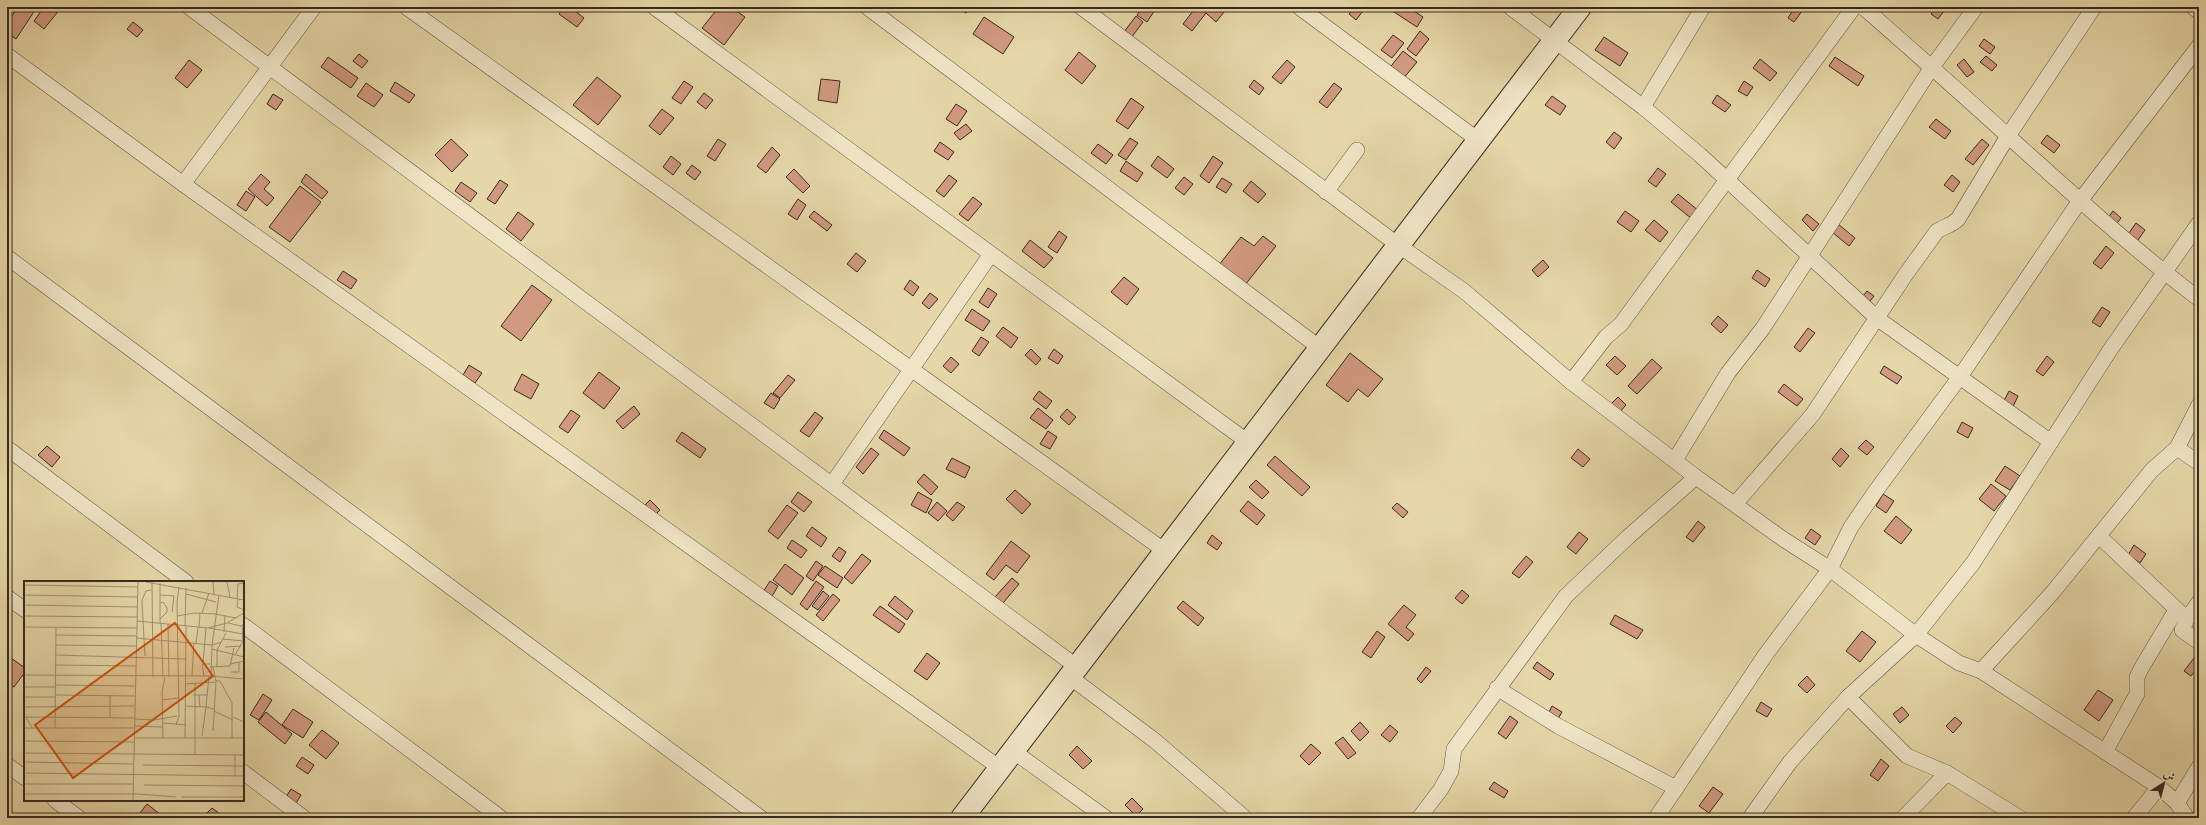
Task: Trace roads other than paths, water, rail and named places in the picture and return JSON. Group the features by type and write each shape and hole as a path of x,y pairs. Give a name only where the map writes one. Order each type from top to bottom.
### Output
{"street":[{"path":"190,7 832,484 1073,672 1154,740 1237,815"},
{"path":"183,184 314,7"},
{"path":"406,7 1165,551"},
{"path":"654,7 1248,442"},
{"path":"867,7 1320,348"},
{"path":"1081,7 1098,12 1326,192 1464,291 1571,382 1696,477 1782,539 1830,569 1916,635 1959,663 1981,671 2159,787 2176,803 2187,818"},
{"path":"1299,7 1478,140"},
{"path":"1510,7 1643,108 1728,180 1878,320 2052,442"},
{"path":"962,818 1580,7"},
{"path":"1643,108 1703,7"},
{"path":"1571,382 1606,337 1621,324 1854,7"},
{"path":"1863,7 1932,67 2079,202 2164,273 2199,299"},
{"path":"1675,460 1728,373 1763,328 1932,67 1976,7"},
{"path":"1735,504 1813,414 1878,320 1906,274 1937,231 1948,227 1958,219 2008,136 2094,7"},
{"path":"2193,7 2199,12"},
{"path":"1656,818 1766,654 1830,569 1859,516 1959,378 2079,202 2199,46"},
{"path":"7,55 183,184 1006,760 1106,818"},
{"path":"1326,192 1357,150"},
{"path":"1750,818 1790,762 1848,697 1916,635 1973,563 2110,350 2199,222"},
{"path":"832,484 991,254"},
{"path":"7,257 760,818"},
{"path":"1981,671 2043,604 2100,537 2152,470 2177,448 2199,405"},
{"path":"7,448 185,581"},
{"path":"2177,448 2199,463"},
{"path":"1419,818 1441,789 1451,771 1454,749 1497,688 1566,596 1628,537 1696,477"},
{"path":"2100,537 2182,615 2182,630 2199,642"},
{"path":"7,597 24,609"},
{"path":"2106,752 2137,694 2137,677 2142,667 2182,615 2199,602"},
{"path":"244,626 501,818"},
{"path":"1497,688 1558,726 1676,788"},
{"path":"1848,697 1907,756 1947,773 2020,818"},
{"path":"7,765 24,777"},
{"path":"2176,803 2199,767"},
{"path":"244,773 304,818"},
{"path":"1903,818 1947,773"},
{"path":"2134,818 2159,787"},
{"path":"56,801 79,818"}]}
